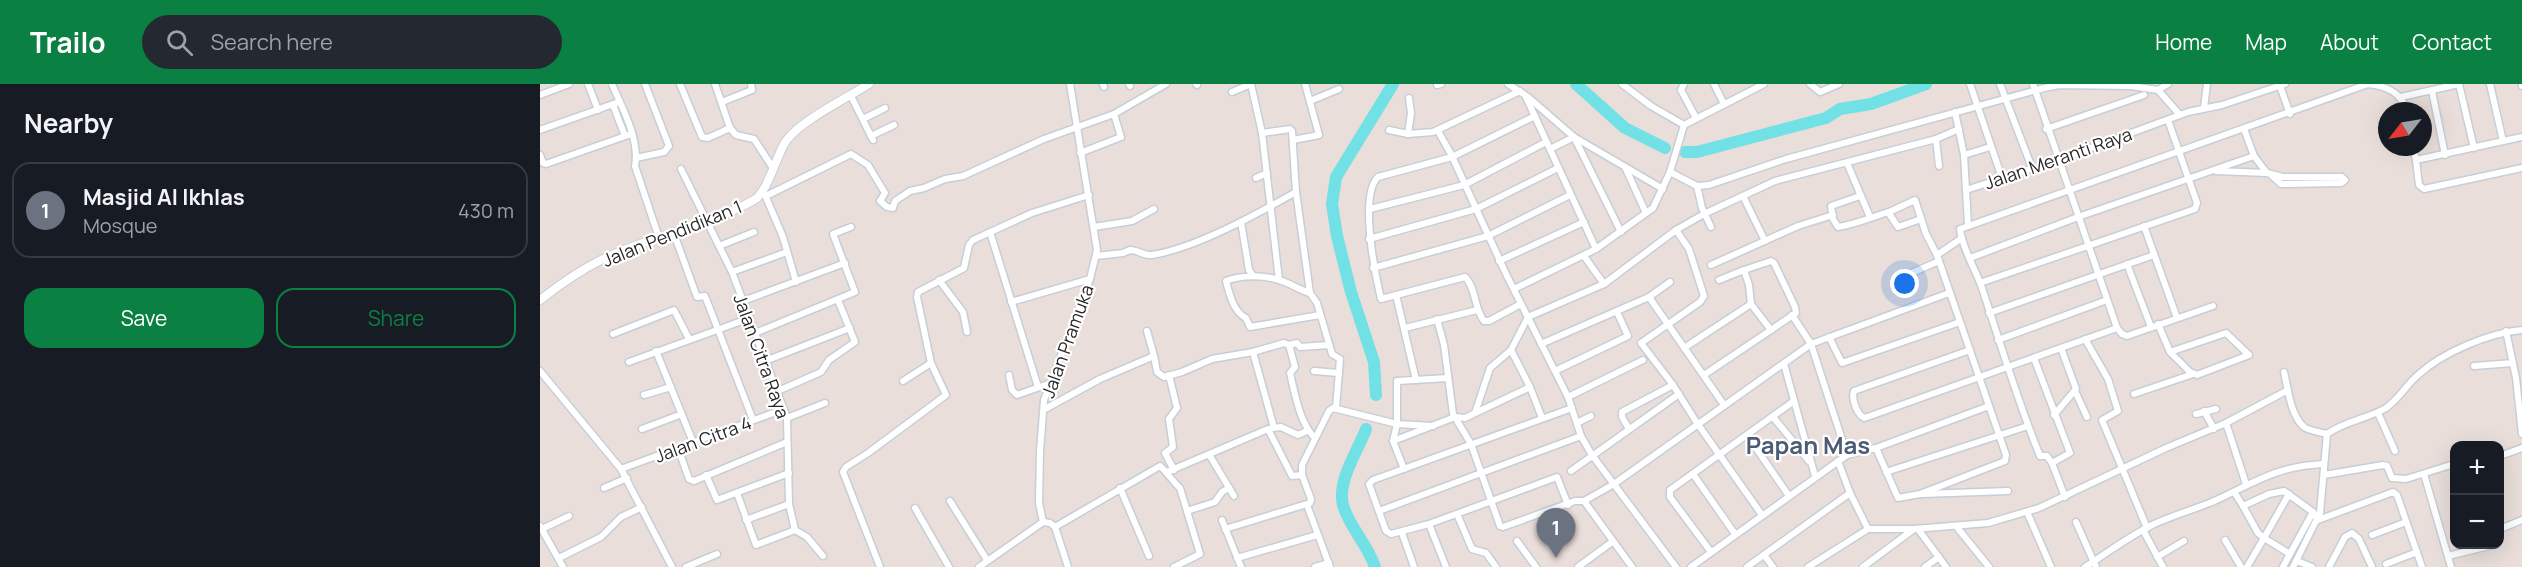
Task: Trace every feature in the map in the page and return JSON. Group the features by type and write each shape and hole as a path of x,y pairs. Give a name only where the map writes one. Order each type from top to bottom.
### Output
{"street":[{"path":"540,95 569,84"},
{"path":"588,84 598,110"},
{"path":"612,84 616,103 636,158 635,166 659,238"},
{"path":"636,158 664,152 669,146 645,84"},
{"path":"680,84 702,137 708,138 730,128"},
{"path":"716,84 730,128 736,135 754,140 773,168"},
{"path":"722,102 752,90 752,84"},
{"name":"Jalan Pendidikan 1","path":"540,300 567,279 602,260 707,222 764,194 773,168 792,134 869,84"},
{"name":"Jalan Pramuka","path":"1043,522 1039,503 1044,400 1090,279 1096,256 1094,227 1070,84"},
{"path":"796,282 764,194 851,154 868,165 885,193 880,201 893,208 895,201 910,191 945,179 963,176 1034,143 1114,114 1156,86 1166,84"},
{"path":"1232,92 1251,84 1262,133 1279,280"},
{"path":"1293,140 1319,135 1305,84"},
{"path":"1508,84 1523,93 1574,137 1663,189"},
{"path":"1622,84 1651,106 1684,125"},
{"path":"1684,84 1681,90 1696,118"},
{"path":"1714,84 1724,104"},
{"path":"1514,289 1584,256 1646,213 1656,204 1663,189 1680,144 1684,125 1750,87 1764,84"},
{"path":"1810,84 1820,92 1839,84"},
{"path":"1970,84 2002,178"},
{"path":"2000,84 2032,168"},
{"path":"1670,172 1697,186 1730,180 1786,159 2004,98 2033,87 2131,86 2158,90 2168,84"},
{"path":"2204,108 2206,84"},
{"path":"1968,225 2373,84 2402,97 2459,84 2474,148"},
{"path":"2427,84 2445,155"},
{"path":"2490,84 2503,141"},
{"path":"2282,85 2290,114"},
{"name":"Jalan Meranti Raya","path":"1962,238 1960,230 1968,225 1966,190 2058,160 2180,115 2222,105 2282,85"},
{"path":"2033,87 2117,328 2127,336 2213,306"},
{"path":"1310,101 1340,89"},
{"path":"2158,90 2180,115"},
{"path":"1523,93 1596,249"},
{"path":"1389,130 1408,134 1438,131 1447,124 1523,93"},
{"path":"2046,129 2144,95"},
{"path":"851,96 872,138 894,125"},
{"path":"2402,97 2403,102"},
{"path":"1408,134 1411,114 1409,98"},
{"path":"540,130 616,103"},
{"path":"863,120 885,108"},
{"path":"1955,112 1964,155 1966,190"},
{"path":"1080,153 1121,137 1114,114"},
{"path":"1521,304 1486,322 1477,310 1465,277 1381,299 1369,239 1370,209 1374,181 1378,177 1452,157 1535,116"},
{"path":"1980,283 2195,209 2197,203 2168,120"},
{"path":"1262,133 1290,129 1293,140 1296,192 1310,293 1317,303 1332,354 1340,359 1336,408"},
{"path":"1475,413 1490,368 1511,350 1528,317 1604,284 1676,230 1704,214 1797,174 1936,139 1959,129"},
{"path":"2213,171 2269,174 2342,177 2344,180 2341,183 2282,184 2269,174 2254,156 2244,129"},
{"path":"1438,131 1499,261 1568,397 1581,436 1592,455 1676,567"},
{"path":"540,155 543,163 546,164 628,135"},
{"path":"1550,149 1574,137"},
{"path":"1574,137 1621,232"},
{"path":"2416,160 2522,137"},
{"path":"1936,139 1939,166"},
{"path":"1370,209 1464,185 1546,142"},
{"path":"1964,155 1990,147"},
{"path":"1970,258 2078,217 2254,156"},
{"path":"2415,156 2418,185 2424,189 2522,168"},
{"path":"1847,163 1870,217"},
{"path":"1625,167 1646,213"},
{"path":"1369,239 1476,209 1558,168"},
{"name":"Jalan Citra Raya","path":"681,169 732,272 787,418 789,504 795,530"},
{"path":"1256,178 1267,173"},
{"path":"1697,186 1698,197 1711,227"},
{"path":"1096,256 1130,250 1150,256 1192,243 1241,222 1296,192"},
{"path":"880,567 843,475 844,469 945,396 946,392 931,363 916,297 922,289 964,268 971,242 1032,213 1089,195"},
{"path":"1373,268 1488,236 1570,195"},
{"path":"1743,196 1765,241"},
{"path":"1860,196 1831,206 1836,225 1840,228 1870,217 1875,218 1915,200 1938,258 2006,455 2003,463 1920,494"},
{"path":"1094,227 1132,221 1154,209"},
{"path":"1889,212 1898,227 1921,219"},
{"path":"1711,265 1797,226 1833,215"},
{"path":"1241,222 1249,270 1253,276"},
{"path":"1499,261 1584,222"},
{"path":"755,333 838,300 856,290 833,233 851,226"},
{"path":"2144,226 2177,318"},
{"path":"1676,230 1689,249 1704,296 1700,302 1641,343 1673,385 1696,423 1762,515"},
{"path":"719,246 754,232"},
{"path":"990,232 1038,387"},
{"path":"674,234 697,297 705,296 753,420"},
{"path":"1905,276 1938,258 1962,238 1980,283 2028,426 2040,456 2047,456 2052,463 2065,497"},
{"path":"732,272 787,252"},
{"path":"1989,313 2154,255"},
{"path":"1584,256 1604,284"},
{"path":"1704,375 1771,330 1796,310 1773,261 1719,280"},
{"path":"743,301 845,264"},
{"path":"2127,264 2151,327"},
{"path":"1744,270 1749,285 1751,304 1771,330"},
{"path":"1310,293 1279,280 1253,276 1239,277 1226,283 1236,308 1242,317 1246,318 1250,327 1320,315"},
{"path":"1011,302 1090,279"},
{"path":"939,280 963,312 967,332"},
{"path":"1541,344 1649,297 1670,282"},
{"path":"1437,319 1455,417 1471,444 1501,526 1584,501 1614,484 1696,423 1811,344 1949,293"},
{"path":"1396,295 1416,380"},
{"path":"1649,297 1724,405"},
{"path":"778,391 823,371 829,360 855,342 838,300"},
{"path":"1998,340 2107,300"},
{"path":"1684,348 1751,304"},
{"path":"613,334 674,310 689,339"},
{"path":"1405,328 1477,310"},
{"path":"1555,371 1628,336 1617,312"},
{"path":"1792,315 1811,344 1847,455"},
{"path":"629,362 750,318"},
{"path":"1829,337 1842,363 1960,322"},
{"path":"2158,324 2170,352 2193,374"},
{"path":"765,361 849,328"},
{"path":"1970,350 1857,390 1852,397 1859,414 1864,418 2117,328"},
{"path":"2284,372 2293,407 2304,427 2327,434 2345,423 2378,413 2397,398 2418,374 2474,341 2522,330"},
{"path":"1147,331 1158,374 1169,375 1212,358 1253,352 1284,343 1289,345 1297,343 1303,347 1329,345"},
{"path":"2506,332 2519,379 2522,434"},
{"path":"2134,394 2250,355 2226,333 2170,352"},
{"path":"2085,339 2108,379 2118,409"},
{"path":"1289,345 1294,368 1290,373 1307,431 1315,438"},
{"path":"2061,348 2075,391 2087,417"},
{"path":"1511,350 1530,387 1542,418"},
{"path":"656,351 693,442"},
{"path":"1253,352 1271,428 1292,476 1302,476"},
{"path":"1045,409 1100,379 1154,356"},
{"path":"2034,358 2070,453 2052,463"},
{"path":"1568,397 1643,360"},
{"path":"903,381 931,363"},
{"path":"2474,366 2513,363"},
{"path":"1784,364 1815,476"},
{"path":"540,371 621,469 672,567"},
{"path":"1314,371 1339,373"},
{"path":"1009,375 1012,390 1017,395 1051,383"},
{"path":"1169,375 1177,409 1169,419 1173,447 1165,453 1174,484 1180,488 1200,555 1174,567"},
{"path":"1404,469 1393,441 1397,424 1397,381 1448,378"},
{"path":"1629,429 1622,417 1622,412 1673,385"},
{"path":"644,395 671,387"},
{"path":"1393,441 1455,417 1465,418 1530,387"},
{"path":"1808,567 1868,529 1916,529 1988,523 2027,512 2214,429 2288,390"},
{"path":"2054,415 2075,391"},
{"path":"1571,471 1679,394"},
{"path":"1711,552 1669,493 1794,401"},
{"path":"787,418 825,403"},
{"path":"1691,567 1847,455 1876,448 1989,406"},
{"path":"2126,406 2102,420 2145,529 2163,567"},
{"path":"1225,529 1307,505 1311,499 1302,476 1302,465 1329,411 1336,408 1397,424 1433,426"},
{"path":"1568,504 1557,477 1402,533 1387,533 1370,481 1572,408"},
{"name":"Jalan Citra 4","path":"621,469 784,409"},
{"path":"2196,414 2216,409"},
{"path":"2204,411 2214,429"},
{"path":"2378,413 2395,451"},
{"path":"642,429 682,414"},
{"path":"1577,423 1591,416"},
{"path":"1773,417 1812,464"},
{"path":"2226,423 2246,484"},
{"path":"1886,472 2028,426"},
{"path":"1055,527 1160,466 1171,471 1271,428 1284,428 1298,435 1307,431"},
{"path":"2312,567 2295,564 2318,520 2323,502 2327,434"},
{"path":"1747,435 1789,496"},
{"path":"1379,511 1581,436"},
{"path":"678,448 691,480 788,442"},
{"path":"1876,448 1898,498 1920,494 2008,491"},
{"path":"2504,454 2522,448"},
{"path":"1210,456 1234,496"},
{"path":"1838,461 1850,493 1868,529"},
{"path":"2085,567 2094,565 2145,529 2211,502 2246,484 2298,465 2324,464"},
{"path":"2324,475 2383,465 2387,466 2391,476 2399,479 2450,465"},
{"path":"706,475 717,500 789,473"},
{"path":"1693,474 1735,534"},
{"path":"2424,474 2451,567"},
{"path":"603,488 627,478"},
{"path":"1187,511 1215,502 1222,492 1230,488"},
{"path":"1120,489 1149,556"},
{"path":"2243,506 2277,491 2289,494 2313,512 2318,520"},
{"path":"2318,520 2393,492 2397,495 2422,567"},
{"path":"736,493 757,545 795,530 807,537 823,556"},
{"path":"1746,567 1850,493"},
{"path":"2247,567 2289,494"},
{"path":"2236,495 2258,533 2290,554"},
{"path":"950,501 987,560"},
{"path":"1584,501 1632,567"},
{"path":"746,520 789,504"},
{"path":"1307,505 1330,565 1315,567"},
{"path":"559,558 601,537 621,517 642,507"},
{"path":"915,508 949,567"},
{"path":"2027,512 2051,567"},
{"path":"2283,567 2313,512"},
{"path":"1457,514 1472,549 1486,553 1496,567"},
{"path":"563,567 541,528 569,516"},
{"path":"1222,520 1241,567"},
{"path":"2504,528 2522,520"},
{"path":"979,567 1043,522 1055,527 1068,567"},
{"path":"2076,522 2094,565"},
{"path":"2372,535 2406,522"},
{"path":"1429,524 1446,567"},
{"path":"1956,526 1989,567"},
{"path":"1916,529 1947,567"},
{"path":"1863,567 1916,529"},
{"path":"1402,533 1414,567"},
{"path":"2329,567 2345,537 2352,533 2359,539 2372,567"},
{"path":"1237,558 1317,535"},
{"path":"2225,540 2241,567"},
{"path":"1517,541 1536,567"},
{"path":"2157,557 2184,541"},
{"path":"1578,567 1612,542"},
{"path":"2448,556 2477,549"},
{"path":"2386,564 2417,552"},
{"path":"687,567 717,554"},
{"path":"1764,555 1773,567"},
{"path":"1925,567 1939,557"},
{"path":"2333,559 2337,567"}],"waterway":[{"path":"1376,395 1374,362 1351,292 1337,236 1332,204 1336,177 1393,84"},
{"path":"1576,84 1625,128 1665,148"},
{"path":"1685,152 1697,152 1826,118 1840,109 1871,104 1926,84"},
{"path":"1366,429 1349,466 1342,495 1346,513 1375,567"}],"place":[{"name":"Masjid Al Ikhlas","path":"1556,558"}],"district":[{"name":"Papan Mas","path":"1808,444"}]}
